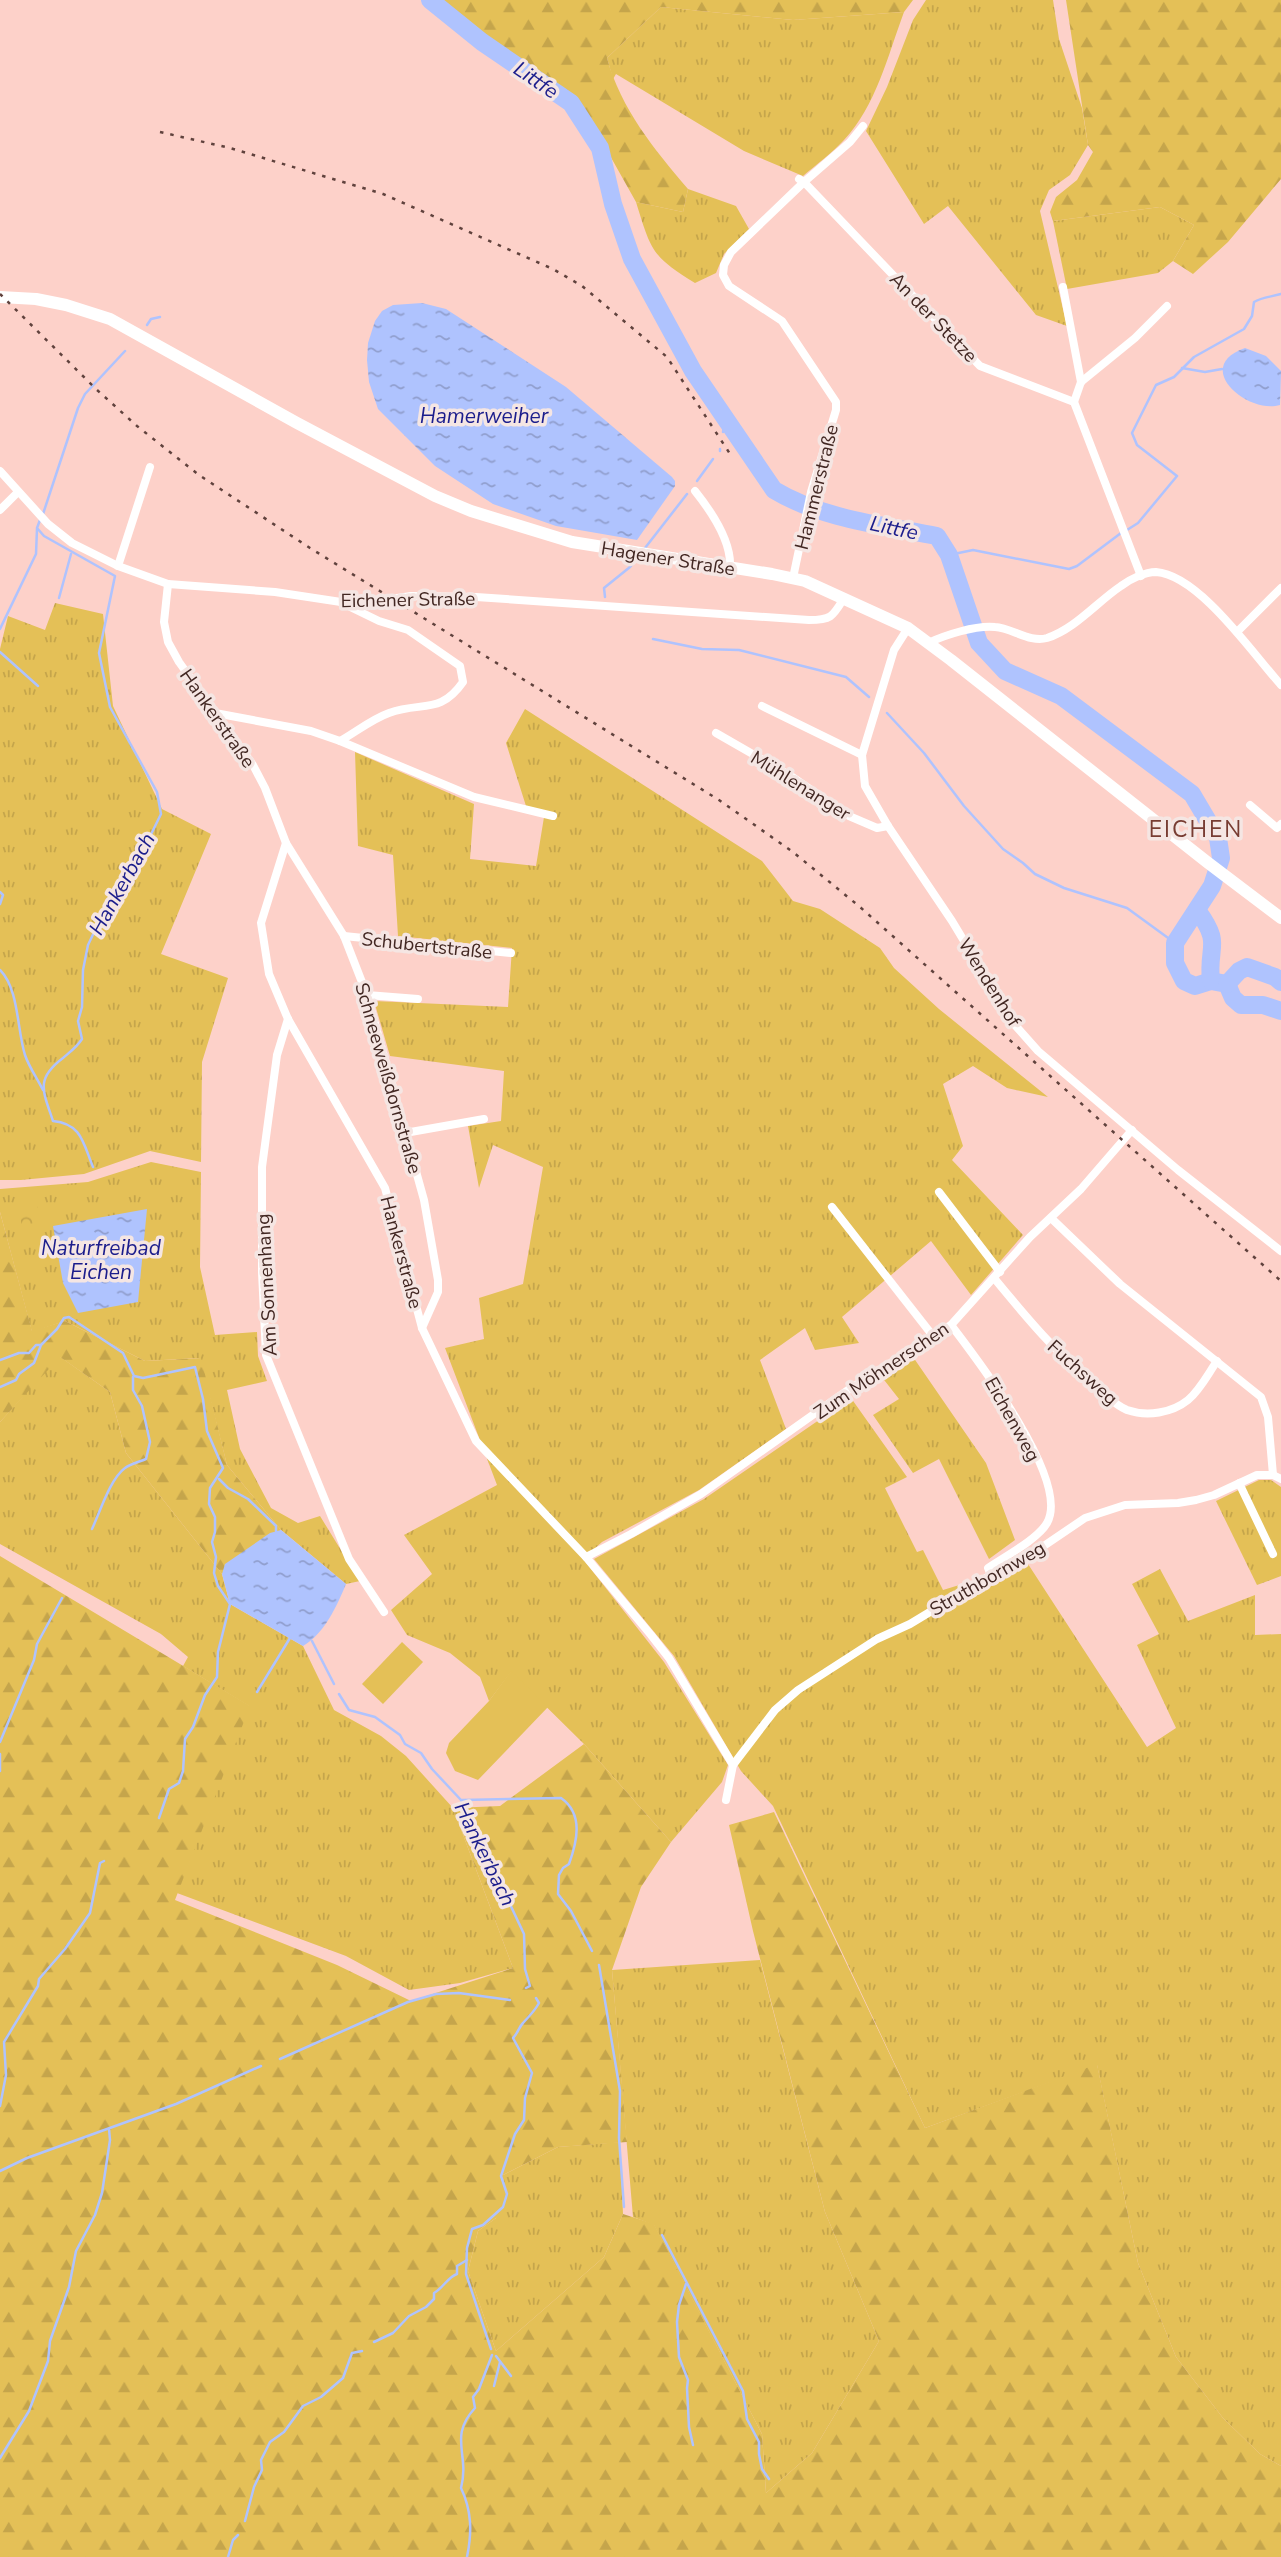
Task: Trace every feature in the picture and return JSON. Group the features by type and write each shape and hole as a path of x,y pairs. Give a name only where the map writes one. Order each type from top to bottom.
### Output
{"main road":[{"name":"Hagener Straße","path":"0,297 36,299 66,305 120,324 297,424 456,505 540,534 647,556 793,578 908,628 1281,918"}],"street":[{"path":"802,181 850,142 863,127"},
{"name":"Hammerstraße","path":"793,578 811,492 836,410 836,402 782,321 729,286 723,275 724,265 731,252 802,181"},
{"name":"An der Stetze","path":"802,181 980,366 1074,402"},
{"path":"1063,287 1081,382 1074,402 1141,576"},
{"path":"1081,382 1135,338 1167,306"},
{"path":"118,566 150,467"},
{"name":"Eichener Straße","path":"0,471 48,524 72,542 118,566 168,583 275,592 341,602 411,596 476,597 822,620 832,616 844,598"},
{"path":"695,491 709,510 731,555 730,568"},
{"path":"0,510 18,492"},
{"path":"928,642 947,634 997,626 1044,639 1064,631 1124,583 1156,572 1175,577 1194,589 1237,632 1281,684"},
{"name":"Hankerstraße","path":"168,583 164,622 168,642 179,662 253,765 286,842 261,923 269,974 288,1019 385,1188 422,1328 476,1441 586,1556 669,1658 733,1765"},
{"path":"1237,632 1281,588"},
{"path":"340,741 390,712 435,706 453,696 463,682 460,666 408,630 379,621 341,602"},
{"name":"Wendenhof","path":"908,628 894,650 862,755 865,786 888,825 952,921 1014,1024 1038,1051 1234,1216 1281,1251"},
{"path":"762,706 862,755"},
{"path":"215,713 311,732 340,741 474,797 553,816"},
{"name":"Mühlenanger","path":"716,733 791,776 849,816 877,828 888,825"},
{"path":"1250,805 1277,828 1281,824"},
{"name":"Schneeweißdornstraße","path":"286,842 344,936 367,995 424,1200 438,1280 438,1292 422,1328"},
{"name":"Schubertstraße","path":"344,936 510,953"},
{"path":"367,995 418,999"},
{"name":"Am Sonnenhang","path":"288,1019 277,1055 262,1167 262,1272 266,1354 349,1559 384,1612"},
{"path":"405,1133 484,1119"},
{"name":"Zum Möhnerschen","path":"586,1556 701,1494 848,1390 951,1325 1051,1217 1081,1189 1132,1130"},
{"name":"Fuchsweg","path":"939,1192 997,1275 1070,1365 1113,1402 1139,1413 1158,1413 1178,1406 1189,1399 1217,1361"},
{"path":"832,1207 933,1336"},
{"path":"1051,1217 1120,1284 1256,1392 1264,1403 1268,1417 1277,1477"},
{"name":"Eichenweg","path":"951,1325 989,1374 1027,1435 1052,1504 1048,1521 1041,1531 988,1568 991,1574"},
{"name":"Struthbornweg","path":"733,1765 775,1710 798,1690 877,1639 910,1624 991,1574 1029,1556 1085,1518 1125,1505 1196,1500 1214,1495 1257,1475 1277,1477"},
{"path":"1239,1483 1273,1554"},
{"path":"726,1800 733,1765"}],"green space":[{"path":"436,0 913,0 904,12 793,20 661,7 607,58 621,94 640,128 688,189 683,212 636,202 595,129 506,67"},
{"path":"926,0 1053,0 1059,39 1082,108 1088,145 1070,175 1049,190 1040,211 1067,326 1036,315 948,206 924,224 866,131 887,87 913,20"},
{"path":"1066,0 1281,0 1281,179 1228,242 1193,274 1173,261 1194,225 1160,207 1053,221 1050,212 1056,197 1077,180 1093,152 1088,145"},
{"path":"661,7 793,20 904,12 865,112 844,140 803,176 744,151 616,74 613,79 607,58"},
{"path":"688,189 736,206 749,229 724,254 716,273 695,283 669,266 655,250 645,231 636,202 683,212"},
{"path":"1160,207 1194,225 1173,261 1158,273 1067,289 1053,221"},
{"path":"55,603 103,614 113,706 162,809 211,834 161,954 228,978 202,1062 201,1162 150,1151 84,1174 0,1180 0,649 8,616 45,630"},
{"path":"525,709 762,861 793,901 820,909 880,948 894,968 939,1009 1048,1097 1007,1088 973,1066 943,1084 963,1146 952,1160 1023,1235 971,1295 931,1241 842,1317 859,1343 815,1350 805,1328 760,1360 786,1429 699,1490 602,1542 583,1559 664,1662 728,1765 722,1782 671,1842 584,1744 511,1672 489,1701 480,1677 450,1653 407,1635 391,1610 432,1574 404,1535 497,1485 445,1348 484,1339 479,1298 523,1284 543,1167 493,1145 479,1188 468,1126 501,1121 504,1071 390,1056 374,1001 508,1007 512,948 398,936 393,855 358,846 355,752 474,804 470,859 536,866 545,811 526,806 506,743"},
{"path":"151,1162 201,1172 200,1267 215,1335 257,1332 258,1356 267,1381 227,1390 240,1449 271,1508 298,1523 320,1516 360,1581 346,1584 281,1530 227,1465 200,1358 145,1361 65,1321 32,1332 0,1212 0,1189 88,1182"},
{"path":"36,1198 42,1230 23,1234 18,1201"},
{"path":"0,1212 32,1331 65,1321 145,1361 201,1358 227,1465 281,1530 222,1574 126,1453 110,1392 60,1357 0,1422"},
{"path":"911,1354 986,1463 1015,1540 989,1559 939,1459 913,1473 873,1415 899,1399 881,1376"},
{"path":"59,1356 110,1392 126,1453 222,1574 230,1604 303,1646 334,1710 381,1736 406,1756 453,1808 513,1968 460,1983 409,1990 346,1956 177,1893 249,1706 183,1666 188,1657 161,1634 0,1544 0,1422"},
{"path":"851,1398 907,1477 885,1488 917,1552 923,1550 943,1590 1028,1564 1147,1747 1176,1728 1137,1645 1159,1634 1132,1584 1160,1569 1188,1621 1255,1595 1255,1635 1281,1634 1281,2466 1260,2454 1223,2418 1176,2357 1138,2263 1097,2065 925,2128 773,1806 741,1771 674,1656 594,1559 704,1499"},
{"path":"1259,1480 1271,1480 1281,1487 1281,1576 1257,1585 1216,1501"},
{"path":"0,1556 250,1706 175,1900 337,1965 411,2001 513,1968 453,1808 500,1806 584,1744 671,1842 641,1887 612,1970 627,2142 558,2147 503,2175 510,2199 496,2218 478,2231 468,2271 496,2351 604,2257 623,2214 654,2224 762,2434 766,2493 812,2453 879,2341 825,2212 753,1931 729,1825 774,1812 925,2128 1097,2064 1138,2263 1176,2357 1223,2418 1260,2454 1281,2466 1281,2557 0,2557"},
{"path":"402,1642 423,1662 383,1704 362,1684"},
{"path":"511,1671 548,1707 478,1780 455,1771 446,1753 449,1743 489,1701"},
{"path":"760,1960 825,2212 879,2341 812,2453 766,2493 762,2434 654,2225 633,2217 612,1970"},
{"path":"620,2142 623,2214 604,2257 496,2351 468,2271 478,2231 496,2218 503,2175 558,2147"}],"water":[{"name":"Hamerweiher","path":"422,303 446,309 566,387 672,477 675,486 637,540 556,526 493,504 435,466 378,409 369,382 367,360 368,343 375,321 382,311 393,305"},
{"path":"1245,348 1266,356 1281,371 1280,405 1253,403 1230,387 1224,377 1223,366 1230,356"},
{"name":"Naturfreibad Eichen","path":"147,1209 138,1302 78,1313 63,1283 53,1226"},
{"path":"281,1530 346,1584 323,1627 303,1646 230,1604 222,1574 225,1564 270,1533"}],"waterway":[{"name":"Littfe","path":"430,0 482,42 571,103 600,148 613,204 632,259 693,371 774,490 812,508 832,514 937,536 949,555 979,643 1005,671 1061,696 1192,794 1218,838 1221,858 1212,886 1175,943 1175,963 1184,981 1195,986 1211,981 1227,984 1233,998 1241,1005 1263,1005 1281,1011"},
{"path":"1127,530 1138,523 1177,476 1137,445 1132,433 1156,385 1174,377 1194,357 1244,329 1252,316 1254,302 1281,294"},
{"name":"Hankerbach","path":"147,325 151,319 160,317"},
{"name":"Hankerbach","path":"43,514 85,394 125,351"},
{"path":"1182,368 1205,372 1222,369"},
{"path":"723,432 725,418"},
{"path":"697,481 713,459"},
{"path":"645,548 687,494"},
{"name":"Hankerbach","path":"40,520 37,528 44,536 115,576 99,653 110,707 157,792 161,814 134,869 98,924 88,945 83,970 82,1007 78,1021 82,1039 48,1072 45,1079 44,1093 53,1121 70,1126 76,1131 84,1143 93,1167"},
{"path":"0,629 36,554 37,529"},
{"path":"949,555 973,550 1069,569 1121,533"},
{"path":"59,598 71,554"},
{"path":"605,597 604,588 639,556"},
{"path":"653,639 702,649 739,650 846,677 869,697"},
{"path":"0,652 38,686"},
{"path":"887,713 924,753 964,806 1003,849 1035,874 1064,888 1127,908 1175,943"},
{"path":"0,892 3,895 0,904"},
{"path":"1197,910 1212,938 1211,981"},
{"path":"1227,984 1239,971 1247,967 1275,977 1281,982"},
{"path":"0,970 11,988 25,1055 43,1090"},
{"name":"Hankerbach","path":"0,1387 16,1380 19,1374 34,1363 41,1345 64,1318 69,1317 123,1353 134,1376 143,1378 195,1367 207,1431 223,1468 210,1488 209,1504 215,1517 212,1542 216,1557 214,1573 218,1586 230,1604 218,1652 217,1677 205,1695 193,1727 185,1739 183,1771 179,1783 169,1789 159,1818"},
{"path":"0,1360 19,1353 29,1353 36,1345 40,1345"},
{"path":"92,1529 110,1488 120,1473 129,1465 146,1459 150,1442 142,1406 133,1390 133,1377"},
{"path":"219,1479 228,1488 248,1499 276,1526 276,1531"},
{"path":"0,1742 34,1660 37,1644 62,1598"},
{"path":"257,1692 290,1638"},
{"name":"Hankerbach","path":"312,1641 334,1684"},
{"name":"Hankerbach","path":"339,1694 349,1710 375,1717 400,1735 405,1744 421,1753 461,1800 524,1934 525,1969 530,1986 526,1988"},
{"path":"0,1754 0,1771"},
{"path":"462,1800 561,1798 568,1805 576,1820 576,1838 569,1864 559,1875 558,1894 571,1911 592,1951"},
{"path":"0,2106 6,2075 4,2042 38,1986 39,1979 65,1949 90,1913 100,1863 104,1861"},
{"path":"599,1965 620,2091 619,2138 624,2207"},
{"path":"280,2059 408,2002 436,1994 459,1993 510,2000"},
{"name":"Hankerbach","path":"491,2349 466,2274 467,2248 472,2229 483,2225 503,2207 507,2194 501,2176 515,2134 524,2120 525,2098 532,2073 513,2038 539,2003 536,1998"},
{"path":"0,2171 27,2158 176,2104 261,2066"},
{"path":"0,2458 29,2411 48,2361 50,2341 69,2287 76,2251 95,2215 102,2193 110,2140 109,2129"},
{"path":"662,2235 743,2391 747,2419 759,2442 762,2469 769,2479"},
{"path":"374,2342 393,2333 409,2316 426,2307 434,2299 434,2293 457,2274 457,2266 467,2260"},
{"path":"686,2284 677,2322 679,2357 688,2380 689,2427 693,2445"},
{"path":"245,2521 254,2487 262,2470 261,2460 270,2442 284,2432 303,2406 321,2397 343,2378 352,2353 362,2351"},
{"name":"Hankerbach","path":"467,2557 470,2522 461,2488 461,2437 467,2418 475,2408 473,2397 479,2389 492,2355"},
{"path":"496,2356 511,2376"},
{"path":"494,2386 500,2362"},
{"path":"228,2557 233,2540 238,2535"}],"railway":[{"path":"160,132 230,148 383,194 553,269 582,286 667,357 732,457"},
{"path":"0,294 96,389 137,426 199,475 310,548 719,800 793,852 860,907 1281,1281"}],"district":[{"name":"EICHEN","path":"1196,829"}]}
